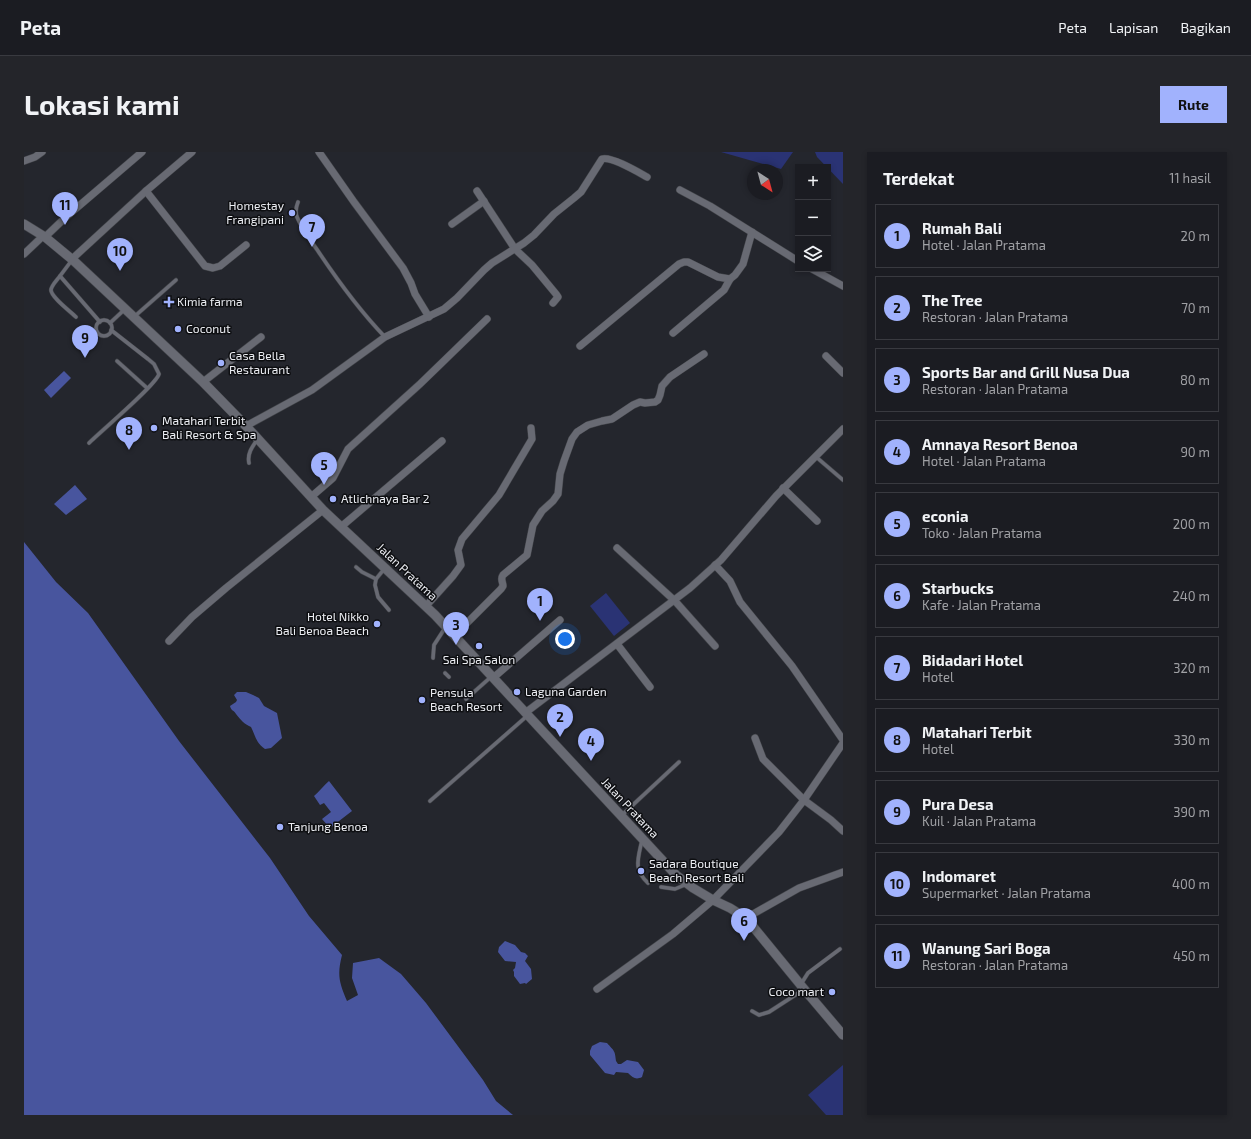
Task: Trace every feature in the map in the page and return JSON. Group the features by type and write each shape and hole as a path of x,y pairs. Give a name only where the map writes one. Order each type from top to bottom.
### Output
{"street":[{"path":"24,161 35,157 42,152"},
{"path":"24,254 142,152"},
{"path":"72,260 146,191 192,152"},
{"path":"319,152 403,268 415,294 429,317"},
{"path":"246,426 312,390 385,337 444,309 457,298 478,275 492,263 534,235 554,214 580,192 602,159 614,160 647,177"},
{"path":"680,190 795,259"},
{"path":"146,191 205,266 212,268 220,266 246,245"},
{"path":"477,191 515,249 532,265 556,294 558,297 553,303"},
{"path":"452,224 484,201"},
{"name":"Jalan Pratama","path":"24,224 44,237 72,260 203,382 246,426 323,510 342,526 426,606 676,875 713,900 746,918 843,1035"},
{"path":"673,333 724,290 730,279 743,264 752,232"},
{"path":"580,346 679,264 688,262 718,277 730,279"},
{"path":"817,272 843,286"},
{"path":"311,497 333,478 348,449 420,384 487,319"},
{"path":"203,382 261,337"},
{"path":"454,636 504,586 501,580 503,575 527,555 533,525 542,511 553,502 558,494 560,474 572,439 577,432 588,425 602,420 612,419 640,402 655,402 658,400 662,386 670,377 704,354"},
{"path":"826,356 843,373"},
{"path":"426,606 454,576 461,565 458,550 462,539 499,494 532,439 531,428"},
{"path":"526,714 567,680 676,600 715,565 783,488 843,429"},
{"path":"342,526 442,441"},
{"path":"783,488 817,521"},
{"path":"169,641 192,617 226,588 323,510"},
{"path":"617,548 676,600 714,646"},
{"path":"715,565 730,581 740,602 792,666 843,740"},
{"path":"492,677 560,620"},
{"path":"617,644 650,687"},
{"path":"756,738 762,758 804,800 843,831"},
{"path":"597,989 673,934 713,900 779,832 804,800 843,744"},
{"path":"746,918 799,888 843,872"}],"lane":[{"path":"298,202 296,209 297,218 311,240 338,280 375,327 385,337"},
{"path":"72,260 52,288 52,293 54,297 76,317"},
{"path":"60,276 100,322"},
{"path":"134,317 176,280"},
{"path":"110,323 125,309"},
{"path":"100,322 103,321 110,323"},
{"path":"100,322 96,328 99,334 106,336 111,330 112,326 110,323"},
{"path":"89,443 148,388 157,378 158,374 154,364 111,330"},
{"path":"117,360 148,388"},
{"path":"249,463 249,452 257,439"},
{"path":"815,456 843,480"},
{"path":"356,567 362,572 376,579"},
{"path":"386,568 376,579 375,584 378,597 389,610"},
{"path":"433,658 434,645 446,627"},
{"path":"445,673 449,677"},
{"path":"466,699 492,677"},
{"path":"430,801 526,714"},
{"path":"621,816 679,762"},
{"path":"642,838 637,865 641,875 648,883"},
{"path":"661,887 675,889 688,884"},
{"path":"752,1010 759,1015 768,1012 802,987 808,973 840,949"}],"shaded area":[{"path":"721,152 793,152 783,166 783,164 763,164"},
{"path":"815,152 843,152 843,184 831,172 831,164 824,164 817,157"},
{"path":"606,593 630,623 614,636 590,606"},
{"path":"843,1065 843,1115 826,1115 808,1095"}],"water":[{"path":"64,371 71,378 51,398 44,390"},
{"path":"75,485 87,499 66,515 54,504"},
{"path":"24,542 56,582 88,613 179,741 270,858 309,916 342,955 339,973 342,989 347,1001 358,995 352,978 353,963 379,958 401,974 426,1003 483,1080 496,1101 513,1115 24,1115"},
{"path":"237,692 246,692 259,698 264,706 277,713 282,738 271,748 265,749 262,747 256,740 251,727 246,725 231,709 230,706 237,700 234,695"},
{"path":"329,781 352,811 330,828 322,819 331,812 324,803 320,805 314,796"},
{"path":"505,941 515,945 521,952 528,956 525,961 531,969 532,979 526,984 520,984 514,976 513,970 516,962 505,961 498,952 499,947"},
{"path":"600,1042 607,1043 613,1049 618,1064 621,1064 627,1060 638,1062 644,1070 642,1077 635,1078 628,1073 616,1072 614,1075 605,1073 590,1055 592,1046"}],"place":[{"name":"Homestay Frangipani","path":"292,213"},
{"name":"Wanung Sari Boga","path":"65,225"},
{"name":"Bidadari Hotel","path":"312,247"},
{"name":"Indomaret","path":"120,271"},
{"name":"Kimia farma","path":"169,302"},
{"name":"Coconut","path":"178,329"},
{"name":"Pura Desa","path":"85,358"},
{"name":"Casa Bella Restaurant","path":"221,363"},
{"name":"Matahari Terbit Bali Resort & Spa","path":"154,428"},
{"name":"Matahari Terbit","path":"129,450"},
{"name":"econia","path":"324,485"},
{"name":"Atlichnaya Bar 2","path":"333,499"},
{"name":"Rumah Bali","path":"540,621"},
{"name":"Hotel Nikko Bali Benoa Beach","path":"377,624"},
{"name":"Sports Bar and Grill Nusa Dua","path":"456,645"},
{"name":"Sai Spa Salon","path":"479,646"},
{"name":"Laguna Garden","path":"517,692"},
{"name":"Pensula Beach Resort","path":"422,700"},
{"name":"The Tree","path":"560,737"},
{"name":"Amnaya Resort Benoa","path":"591,761"},
{"name":"Tanjung Benoa","path":"280,827"},
{"name":"Sadara Boutique Beach Resort Bali","path":"641,871"},
{"name":"Starbucks","path":"744,941"},
{"name":"Coco mart","path":"832,992"}]}
